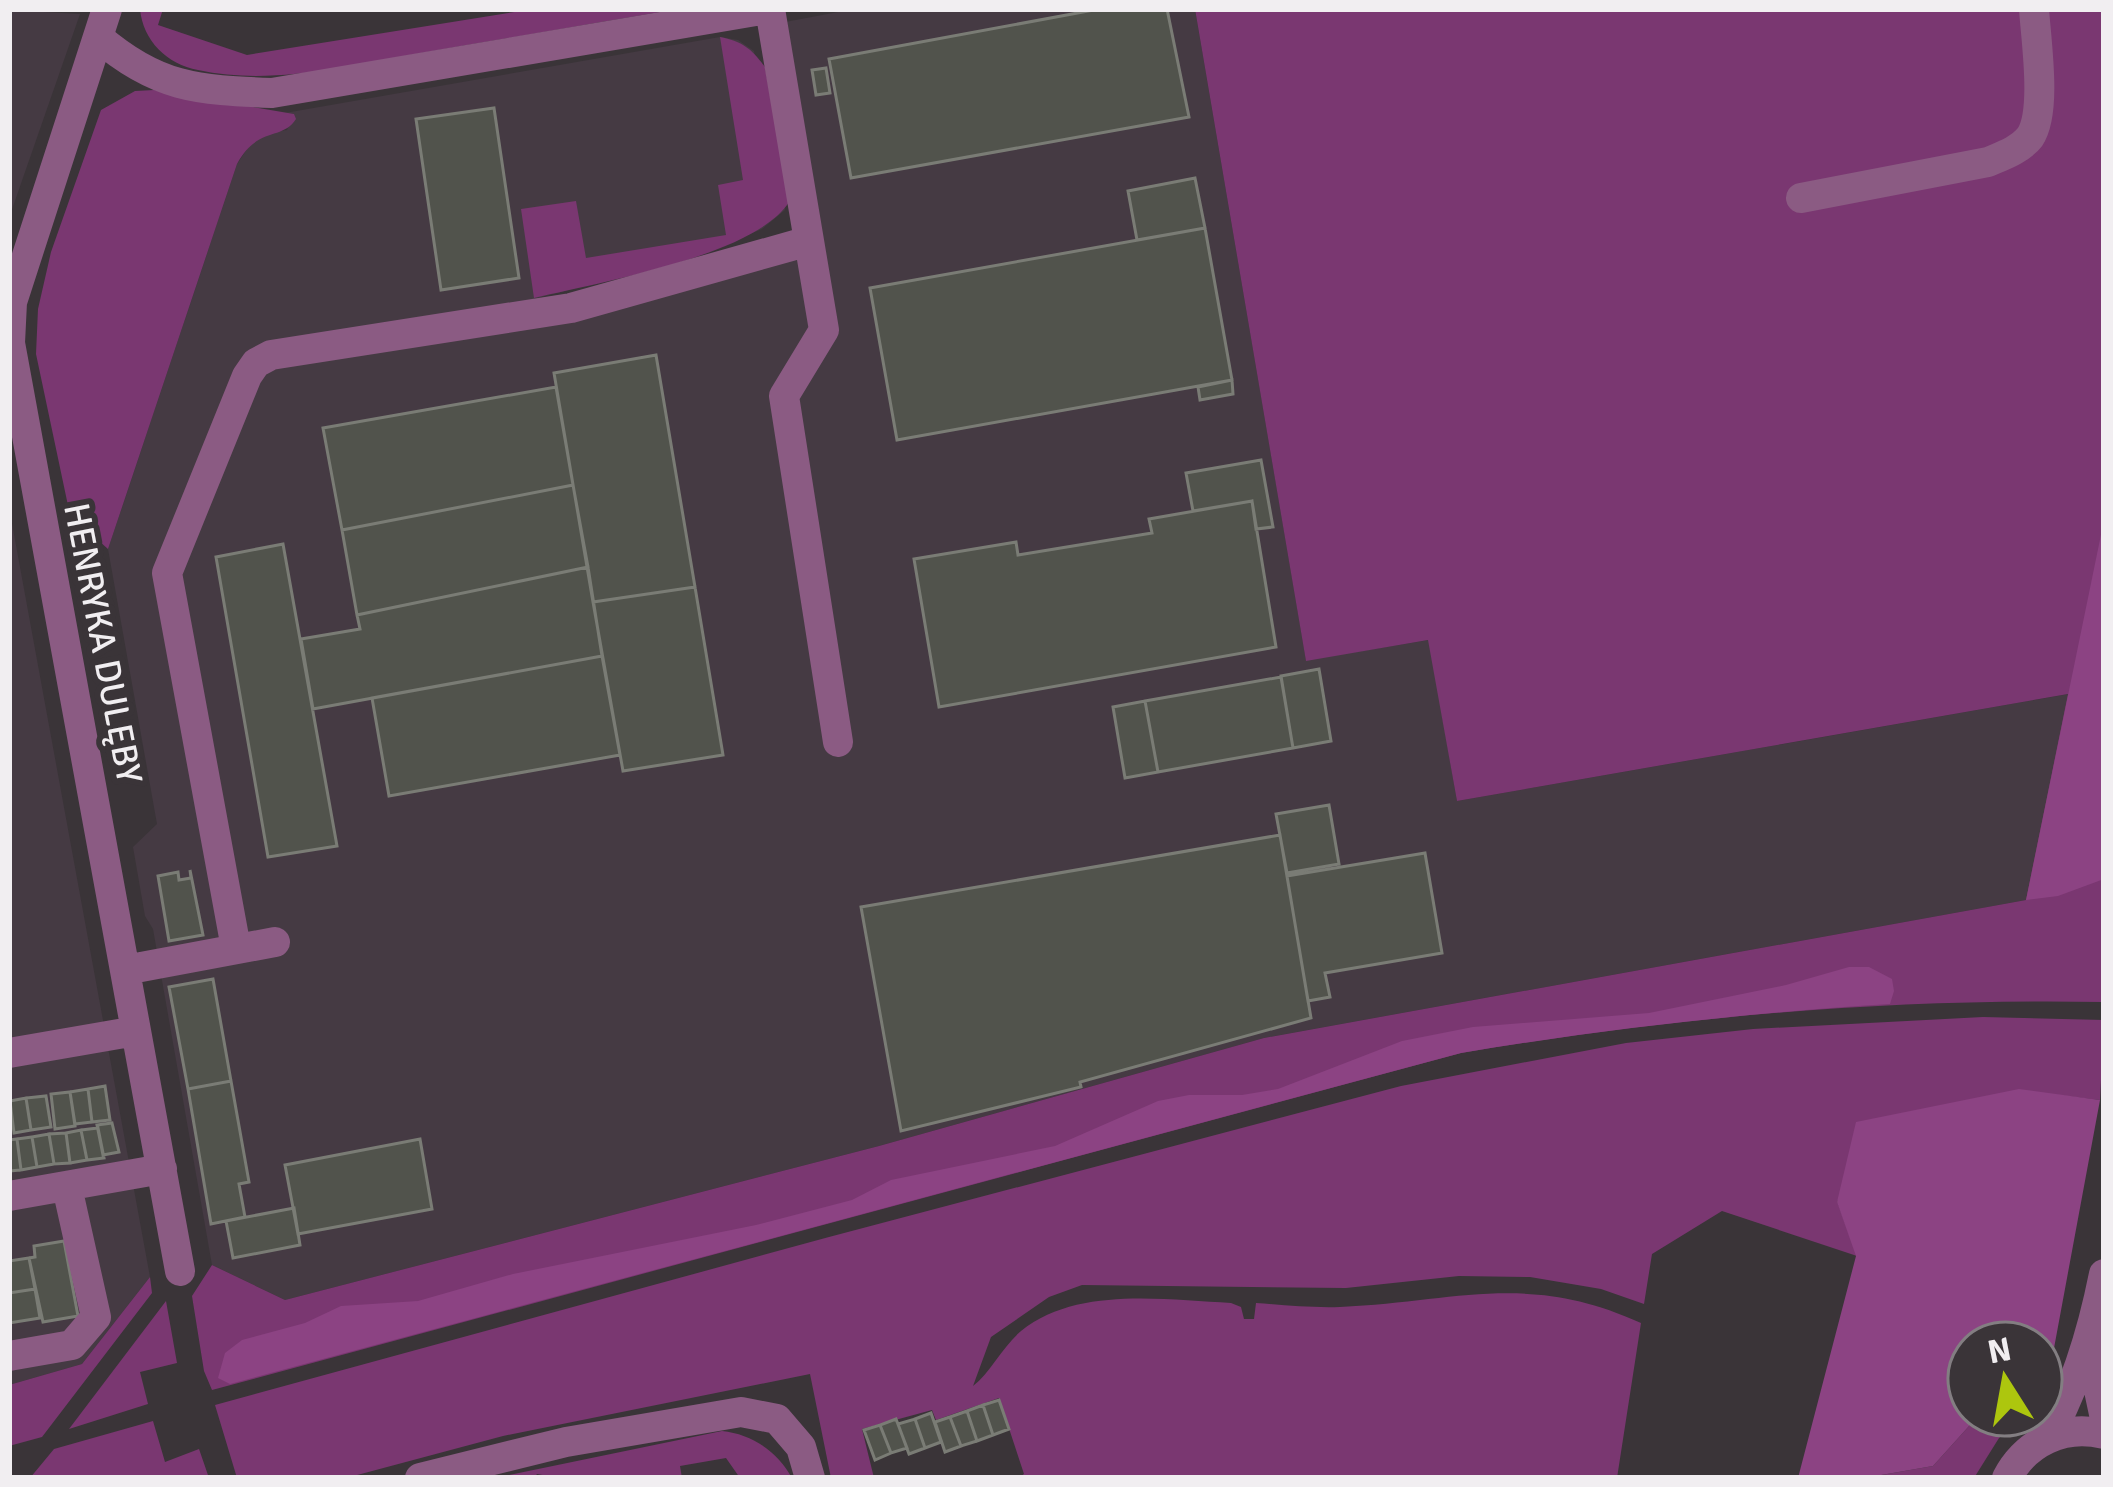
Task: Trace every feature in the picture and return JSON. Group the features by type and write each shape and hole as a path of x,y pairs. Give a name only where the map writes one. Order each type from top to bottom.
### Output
{"street":[{"name":"HENRYKA DULĘBY","path":"180,1271 125,970 18,444 12,374 12,302 102,23 152,76 204,90 272,93 769,9"},
{"path":"769,9 824,330 784,396 838,742"},
{"path":"1801,198 1988,162 2030,137 2037,118 2034,9"},
{"path":"236,949 167,573 256,362 272,355 571,308 809,241"},
{"path":"125,970 274,942"},
{"path":"9,1053 136,1031"},
{"path":"9,1196 162,1169"},
{"path":"9,1355 72,1345 95,1317 67,1187"},
{"path":"2065,1401 2098,1306 2104,1274"},
{"path":"2098,1306 2097,1381 2104,1414"},
{"path":"420,1478 566,1442 741,1412 777,1419 801,1447 810,1478"},
{"path":"2065,1432 2104,1434"},
{"path":"2007,1478 2026,1451 2045,1439"}],"shaded area":[{"path":"140,9 163,9 158,25 247,55 533,9 678,9 335,69 252,76 198,70 176,62 151,41"},
{"path":"854,9 1195,9 1306,660 1429,640 1457,801 2069,694 2026,900 1264,1038 879,1146 285,1300 212,1265 153,929 145,916 133,847 157,824 108,549 237,164 264,133 287,130 294,114 285,113 720,37 738,40 754,51 785,210 762,229 698,256 534,299 800,257 814,325 793,400 833,335 780,23"},
{"path":"1195,9 2104,9 2104,1002 1942,1003 1781,1012 1461,1053 212,1390 204,1371 192,1296 212,1265 285,1300 879,1146 1264,1038 2026,900 2068,694 1457,801 1428,640 1306,661"},
{"path":"9,10 80,14 9,218"},
{"path":"720,37 746,47 765,67 789,202 771,221 710,252 534,298 521,209 576,201 586,258 726,235 718,185 743,180"},
{"path":"154,90 294,114 296,119 253,144 237,164 108,549 70,515 36,354 38,309 51,252 101,110 135,91"},
{"path":"9,507 150,1277 82,1364 9,1385"},
{"path":"2104,520 2104,879 2058,896 2026,900"},
{"path":"1849,967 1869,967 1892,979 1890,1004 1675,1023 1461,1053 230,1384 218,1378 225,1353 242,1340 305,1323 341,1306 418,1301 513,1274 756,1225 852,1200 891,1180 1055,1146 1158,1101 1278,1089 1402,1041 1473,1027 1649,1013"},
{"path":"1983,1017 2104,1020 2100,1100 2016,1090 1837,1201 1857,1256 1722,1211 1652,1254 1644,1304 1601,1289 1530,1277 1459,1276 1346,1288 1082,1285 1049,1297 991,1337 973,1386 1021,1331 1068,1307 1095,1302 1231,1303 1241,1307 1244,1319 1254,1319 1256,1303 1330,1307 1491,1294 1562,1298 1641,1323 1617,1478 1018,1478 1024,1474 999,1398 936,1420 932,1410 862,1429 874,1478 831,1478 810,1374 503,1436 346,1478 237,1478 215,1405 1401,1086 1626,1043 1753,1029"},
{"path":"2019,1089 2100,1100 2059,1319 1945,1319 1945,1439 1957,1439 1933,1466 1864,1478 1798,1478 1856,1256 1837,1202 1856,1122"},
{"path":"150,1277 152,1293 42,1437 9,1446 9,1385 82,1364"},
{"path":"166,1301 177,1363 140,1372 148,1404 69,1429"},
{"path":"153,1421 165,1462 199,1449 209,1478 30,1478 54,1449"},
{"path":"722,1431 763,1446 792,1478 740,1478 726,1458 680,1466 682,1478 537,1474 534,1478 495,1478"},
{"path":"1957,1439 1998,1439 1974,1478 1864,1478 1933,1466"}],"building":[{"path":"1099,9 1167,9 1189,117 851,178 829,59"},
{"path":"826,68 830,93 816,95 812,70"},
{"path":"494,108 519,278 441,290 416,119"},
{"path":"1195,178 1205,228 1137,240 1128,191"},
{"path":"1205,228 1232,380 897,440 870,288"},
{"path":"656,355 695,587 593,602 554,373"},
{"path":"1232,380 1233,394 1200,400 1198,387"},
{"path":"556,387 573,485 342,530 323,428"},
{"path":"1261,460 1273,527 1256,529 1252,501 1193,511 1186,473"},
{"path":"573,485 588,567 357,615 342,530"},
{"path":"1252,501 1276,647 939,707 914,559 1016,542 1018,555 1152,533 1149,519"},
{"path":"283,544 337,846 268,857 216,557"},
{"path":"588,567 602,656 313,709 301,639 360,629 357,615"},
{"path":"695,587 723,755 623,771 593,602"},
{"path":"602,656 620,755 389,796 372,698"},
{"path":"1319,669 1331,741 1293,748 1281,676"},
{"path":"1281,677 1293,748 1158,772 1145,701"},
{"path":"1145,701 1158,772 1125,778 1113,707"},
{"path":"1329,805 1339,864 1287,873 1276,814"},
{"path":"1280,835 1311,1018 1080,1082 1081,1087 901,1131 861,907"},
{"path":"1425,853 1442,953 1325,973 1330,997 1308,1001 1287,876"},
{"path":"190,870 203,935 169,941 158,876 178,872 179,880 191,878"},
{"path":"213,979 231,1081 188,1089 169,987"},
{"path":"231,1081 249,1182 239,1184 245,1217 211,1224 188,1089"},
{"path":"105,1086 110,1120 92,1122 88,1089"},
{"path":"88,1089 92,1122 75,1124 70,1092"},
{"path":"70,1092 75,1126 55,1129 51,1094"},
{"path":"46,1096 51,1127 31,1130 26,1098"},
{"path":"26,1098 31,1130 14,1133 10,1101"},
{"path":"112,1123 119,1152 103,1155 97,1125"},
{"path":"98,1128 104,1158 87,1160 81,1130"},
{"path":"81,1130 87,1160 70,1163 66,1133"},
{"path":"66,1133 70,1163 54,1164 49,1134"},
{"path":"49,1134 54,1164 37,1167 32,1137"},
{"path":"32,1137 37,1167 21,1170 17,1139"},
{"path":"17,1139 21,1170 9,1171 9,1140"},
{"path":"420,1139 432,1209 298,1234 285,1165"},
{"path":"294,1208 300,1245 233,1258 226,1221"},
{"path":"64,1241 78,1316 43,1322 29,1258 35,1257 34,1246"},
{"path":"29,1258 35,1289 9,1293 9,1261"},
{"path":"35,1289 40,1318 9,1323 9,1293"},
{"path":"999,1400 1009,1429 993,1435 983,1405"},
{"path":"983,1405 993,1435 977,1441 967,1411"},
{"path":"967,1411 977,1441 961,1446 950,1417"},
{"path":"931,1413 941,1442 925,1448 915,1419"},
{"path":"950,1417 961,1446 945,1452 935,1422"},
{"path":"896,1419 907,1448 891,1453 880,1425"},
{"path":"915,1419 925,1448 909,1454 898,1424"},
{"path":"880,1425 891,1453 875,1460 864,1430"}]}
